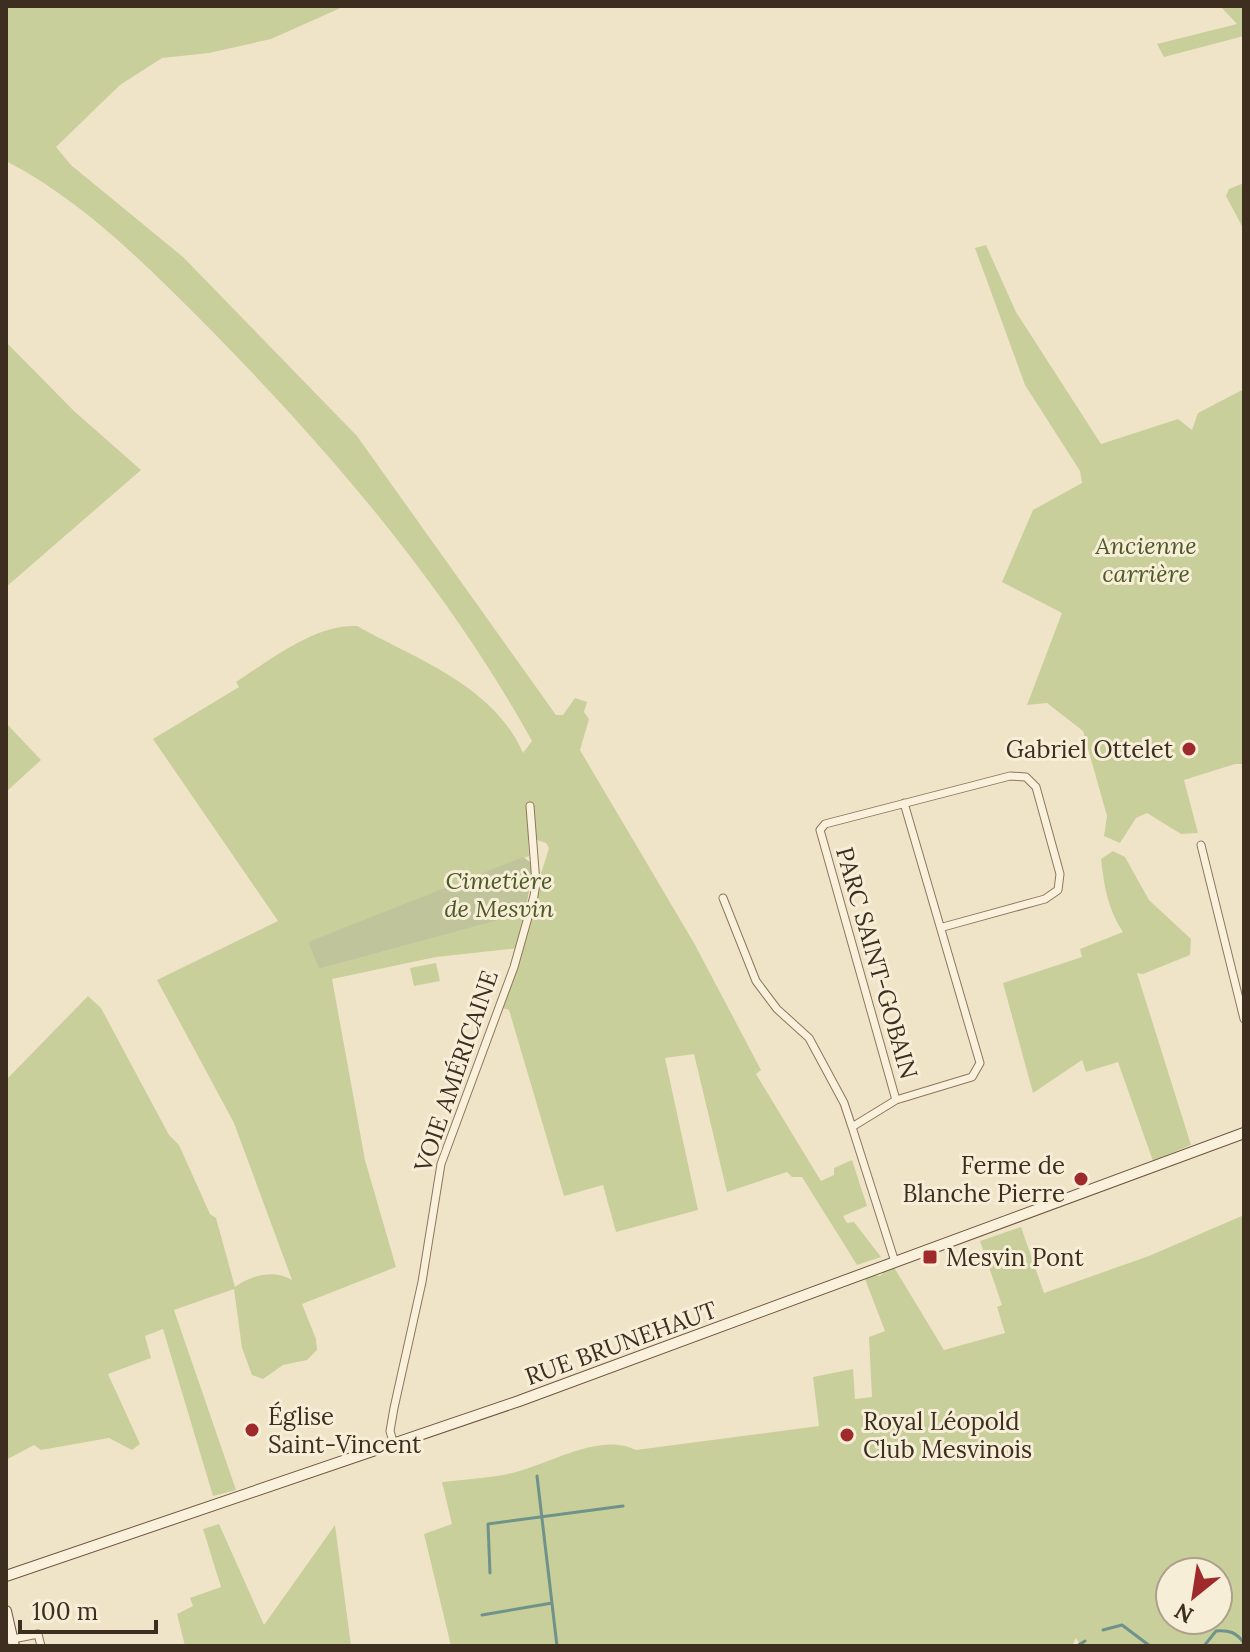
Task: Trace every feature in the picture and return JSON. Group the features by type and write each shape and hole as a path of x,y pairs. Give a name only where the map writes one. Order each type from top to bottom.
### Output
{"street":[{"name":"PARC SAINT-GOBAIN","path":"896,1100 820,836 825,824 1016,775 1026,777 1036,787 1060,874 1058,890 1045,899 943,927"},
{"name":"PARC SAINT-GOBAIN","path":"852,1127 896,1100 972,1077 979,1068 943,927 904,803"},
{"name":"VOIE AMÉRICAINE","path":"394,1445 390,1431 422,1282 441,1164 514,967 534,896 530,806"},
{"path":"1201,845 1244,1019"},
{"path":"723,898 756,981 777,1009 809,1038 844,1103 895,1262"},
{"name":"RUE BRUNEHAUT","path":"6,1576 633,1361 1244,1133"},
{"path":"6,1611 14,1643 38,1634 41,1646"}],"green space":[{"path":"6,6 345,6 271,39 209,53 162,58 120,85 56,147 71,165 183,257 357,436 556,715 563,715 575,698 587,702 584,712 589,719 580,750 694,943 761,1070 756,1074 821,1181 834,1175 834,1168 852,1160 867,1206 843,1216 847,1223 854,1222 881,1257 857,1265 802,1177 792,1177 787,1172 727,1192 694,1054 665,1058 698,1210 616,1232 603,1185 564,1196 509,1010 499,1007 519,948 436,957 332,979 365,1160 396,1267 302,1304 316,1339 317,1350 307,1360 283,1365 263,1379 252,1375 242,1348 234,1289 174,1310 236,1490 213,1496 163,1329 145,1336 151,1358 108,1374 140,1444 132,1450 109,1438 41,1450 34,1445 6,1460 6,1080 88,996 101,1008 169,1135 179,1145 210,1214 216,1218 235,1287 248,1279 271,1274 292,1280 234,1123 157,980 278,921 153,739 239,687 236,682 294,645 325,631 357,626 429,663 474,692 510,730 523,753 532,741 462,628 424,575 298,422 161,280 112,236 61,195 6,161","holes":["528,837 546,843 549,848 527,918 524,913 319,969 309,942 529,856"]},
{"path":"1220,6 1244,6 1244,36 1164,57 1157,44 1237,24"},
{"path":"1244,183 1244,230 1226,196 1229,189"},
{"name":"Ancienne carrière","path":"986,245 1016,312 1101,444 1178,419 1192,430 1198,413 1244,389 1244,764 1184,780 1198,833 1181,834 1147,813 1136,818 1120,843 1104,836 1107,816 1083,731 1047,703 1027,705 1062,613 1002,582 1033,510 1082,483 1080,471 1025,385 975,248"},
{"path":"6,342 74,411 141,470 6,587"},
{"path":"6,723 41,760 6,792"},
{"path":"1113,851 1125,857 1149,900 1191,939 1190,955 1143,974 1137,973 1191,1145 1153,1161 1118,1062 1086,1072 1082,1060 1033,1093 1003,983 1082,957 1080,949 1123,932 1110,906 1102,869 1101,859"},
{"name":"Cimetière de Mesvin","path":"523,857 530,862 532,874 525,913 319,969 308,942"},
{"path":"436,963 440,981 414,986 410,968"},
{"path":"1244,1215 1244,1646 1081,1646 1076,1638 1072,1646 451,1646 424,1534 452,1524 442,1482 516,1472 592,1447 622,1445 636,1450 819,1426 813,1377 853,1369 855,1399 872,1397 869,1337 885,1331 863,1274 880,1276 892,1264 944,1350 1005,1333 997,1307 1002,1305 980,1241 1021,1227 1044,1293 1149,1256"},
{"path":"219,1524 264,1625 335,1525 351,1646 185,1646 177,1614 193,1606 190,1598 221,1587 203,1529"}],"waterway":[{"path":"537,1476 557,1646"},
{"path":"490,1573 488,1524 623,1506"},
{"path":"482,1615 552,1603"},
{"path":"1103,1630 1122,1625 1150,1646"},
{"path":"1204,1646 1216,1631 1232,1632 1244,1643"},
{"path":"1077,1646 1085,1641"}],"place":[{"name":"Gabriel Ottelet","path":"1189,749"},
{"name":"Ferme de Blanche Pierre","path":"1081,1179"},
{"name":"Mesvin Pont","path":"930,1257"},
{"name":"Église Saint-Vincent","path":"252,1430"},
{"name":"Royal Léopold Club Mesvinois","path":"847,1435"}]}
